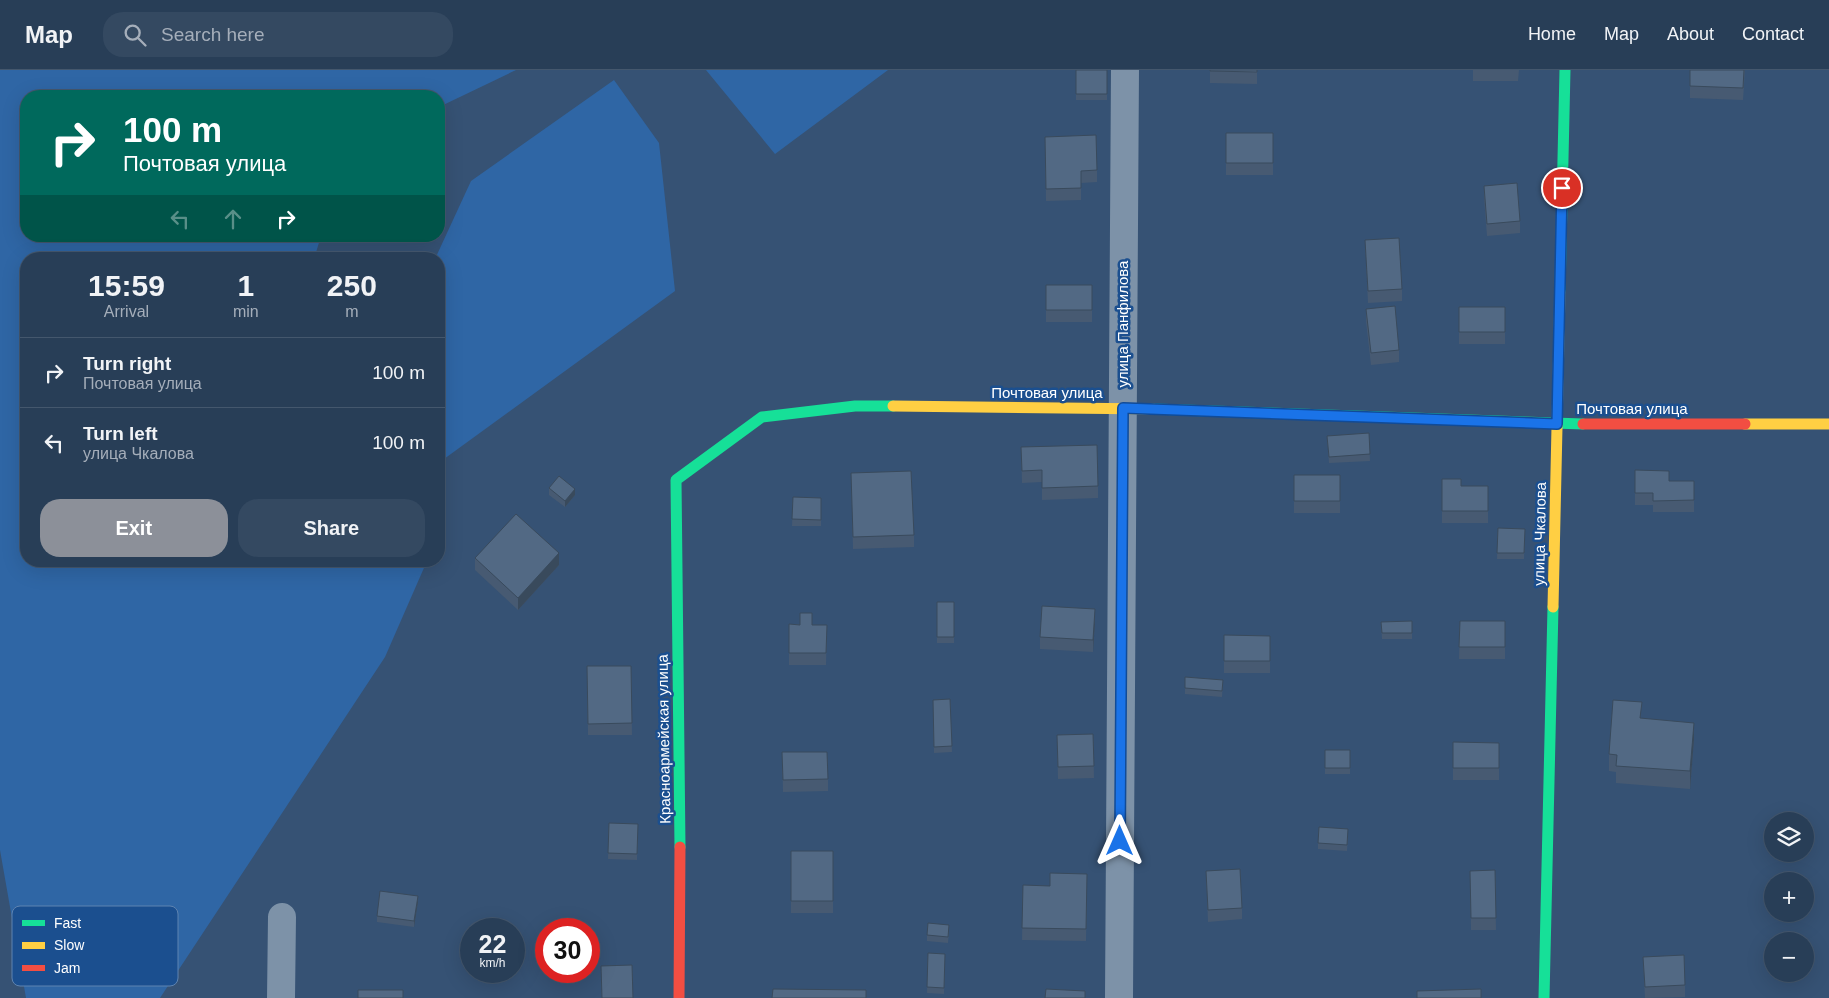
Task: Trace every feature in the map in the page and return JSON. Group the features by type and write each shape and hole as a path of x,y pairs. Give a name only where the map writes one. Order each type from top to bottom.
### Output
{"street":[{"name":"улица Панфилова","path":"1118,998 1125,70"},
{"name":"улица Чкалова","path":"1544,998 1565,70"},
{"name":"Почтовая улица","path":"676,480 762,417 855,406 1123,408 1557,424 1829,424"},
{"name":"Красноармейская улица","path":"676,480 681,921 679,998"},
{"path":"281,998 282,916"}],"shaded area":[{"path":"0,70 516,70 445,104 445,90 20,90 20,242 319,242 316,252 20,252 20,567 424,567 385,657 178,971 178,906 12,906 12,918 0,850"},
{"path":"706,70 888,70 775,154"},
{"path":"614,80 659,143 675,291 445,458 445,252 438,252 443,242 445,242 445,237 471,181"},
{"path":"24,986 168,986 160,998 26,998"}],"building":[{"path":"1076,70 1107,70 1107,94 1076,94"},
{"path":"1257,70 1257,72 1210,71"},
{"path":"1690,70 1744,70 1743,88 1690,86"},
{"path":"1226,133 1273,133 1273,163 1226,163"},
{"path":"1096,135 1097,170 1081,171 1081,188 1046,189 1045,137"},
{"path":"1517,183 1520,221 1487,224 1484,186"},
{"path":"1399,238 1402,289 1368,291 1365,240"},
{"path":"1046,285 1092,285 1092,310 1046,310"},
{"path":"1395,306 1399,350 1371,353 1366,309"},
{"path":"1459,307 1505,307 1505,332 1459,332"},
{"path":"1369,433 1370,454 1329,457 1327,436"},
{"path":"1097,445 1098,486 1042,488 1042,470 1022,471 1021,447"},
{"path":"1635,470 1669,471 1669,481 1694,481 1694,500 1653,501 1653,493 1635,493"},
{"path":"911,471 914,535 853,537 851,473"},
{"path":"1294,475 1340,475 1340,501 1294,501"},
{"path":"559,476 575,489 565,501 549,488"},
{"path":"1442,479 1461,479 1461,486 1488,486 1488,511 1442,511"},
{"path":"793,497 821,498 821,520 792,519"},
{"path":"516,514 559,553 518,598 475,558"},
{"path":"1498,528 1525,529 1524,553 1497,553"},
{"path":"937,602 954,602 954,637 937,637"},
{"path":"1042,606 1095,609 1093,640 1040,637"},
{"path":"800,613 812,613 812,625 827,625 826,653 789,653 789,624 800,625"},
{"path":"1412,621 1412,633 1382,633 1381,622"},
{"path":"1460,621 1505,621 1505,647 1459,647"},
{"path":"1224,635 1270,636 1270,661 1224,661"},
{"path":"587,666 631,666 632,723 588,724"},
{"path":"1185,677 1223,680 1222,691 1185,688"},
{"path":"950,699 952,746 934,747 933,700"},
{"path":"1613,700 1642,702 1640,718 1694,723 1690,771 1616,766 1617,755 1609,754"},
{"path":"1093,734 1094,766 1058,767 1057,735"},
{"path":"1453,742 1499,743 1499,768 1453,768"},
{"path":"1325,750 1350,750 1350,768 1325,768"},
{"path":"782,752 827,752 828,779 783,780"},
{"path":"609,823 638,824 637,854 608,853"},
{"path":"1319,827 1348,829 1347,845 1318,843"},
{"path":"791,851 833,851 833,901 791,901"},
{"path":"1240,869 1242,908 1208,910 1206,871"},
{"path":"1495,870 1496,918 1471,918 1470,871"},
{"path":"1050,873 1087,874 1086,929 1022,928 1023,885 1050,886"},
{"path":"380,891 418,896 414,921 377,916"},
{"path":"928,923 949,925 948,937 927,935"},
{"path":"928,953 945,954 944,988 927,987"},
{"path":"1684,955 1685,985 1645,987 1643,957"},
{"path":"632,965 633,998 602,998 601,966"},
{"path":"773,989 866,990 866,998 772,998"},
{"path":"1046,989 1085,991 1085,998 1045,998"},
{"path":"1481,989 1481,998 1417,998 1417,991"},
{"path":"358,990 403,990 403,998 358,998"}],"traffic: fast":[{"path":"1560,292 1565,70"},
{"path":"680,847 676,480 762,417 855,406 893,406"},
{"path":"1154,409 1583,424"},
{"path":"1544,998 1553,607"}],"traffic: slow":[{"path":"1553,607 1560,292"},
{"path":"893,406 1154,409"},
{"path":"1745,424 1829,424"}],"traffic: jam":[{"path":"1583,424 1745,424"},
{"path":"679,998 680,847"}],"route":[{"path":"1120,841 1123,408 1557,424 1562,188"}]}
